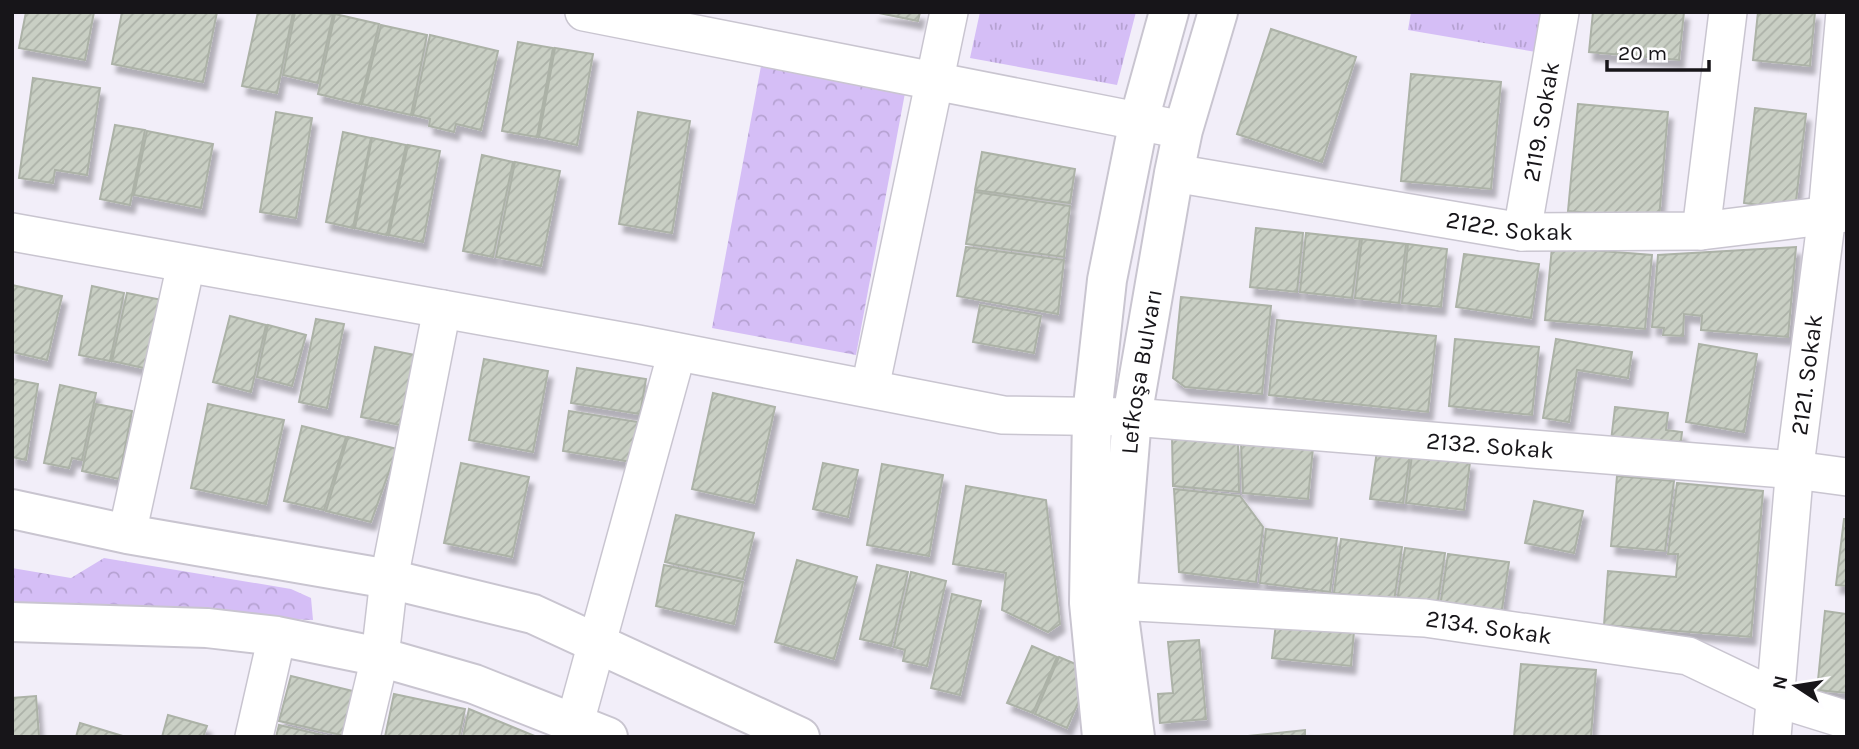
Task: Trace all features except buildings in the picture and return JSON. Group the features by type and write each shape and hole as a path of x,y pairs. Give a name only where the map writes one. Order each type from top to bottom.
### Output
{"main road":[{"name":"Lefkoşa Bulvarı","path":"1108,733 1089,603 1091,415 1107,280 1139,120 1168,12"},
{"name":"Lefkoşa Bulvarı","path":"1108,733 1132,417 1183,130 1218,12"},
{"path":"12,509 127,534 389,579 533,614 800,737"},
{"path":"12,622 207,628 277,636 380,657 474,684 584,732"}],"street":[{"path":"584,12 1183,130"},
{"path":"870,388 949,12"},
{"name":"2119. Sokak","path":"1522,232 1560,12"},
{"path":"1701,231 1728,12"},
{"name":"2121. Sokak","path":"1772,737 1796,470 1837,214 1846,12"},
{"name":"2122. Sokak","path":"1174,173 1522,232 1701,231 1837,214"},
{"name":"2132. Sokak","path":"12,232 677,352 1003,415 1132,417 1796,470 1847,477"},
{"path":"127,534 186,264"},
{"path":"361,737 380,657 389,579 442,309"},
{"path":"584,732 596,642 677,352"},
{"name":"2134. Sokak","path":"1117,601 1425,618 1688,656 1776,698 1847,720"},
{"path":"254,737 277,636"}],"green space":[{"path":"980,12 1136,12 1117,85 970,58"},
{"path":"1411,12 1543,12 1536,52 1408,30"},
{"path":"761,66 905,93 856,355 712,328"},
{"path":"104,558 291,589 311,598 313,620 12,609 12,568 71,578"}]}
